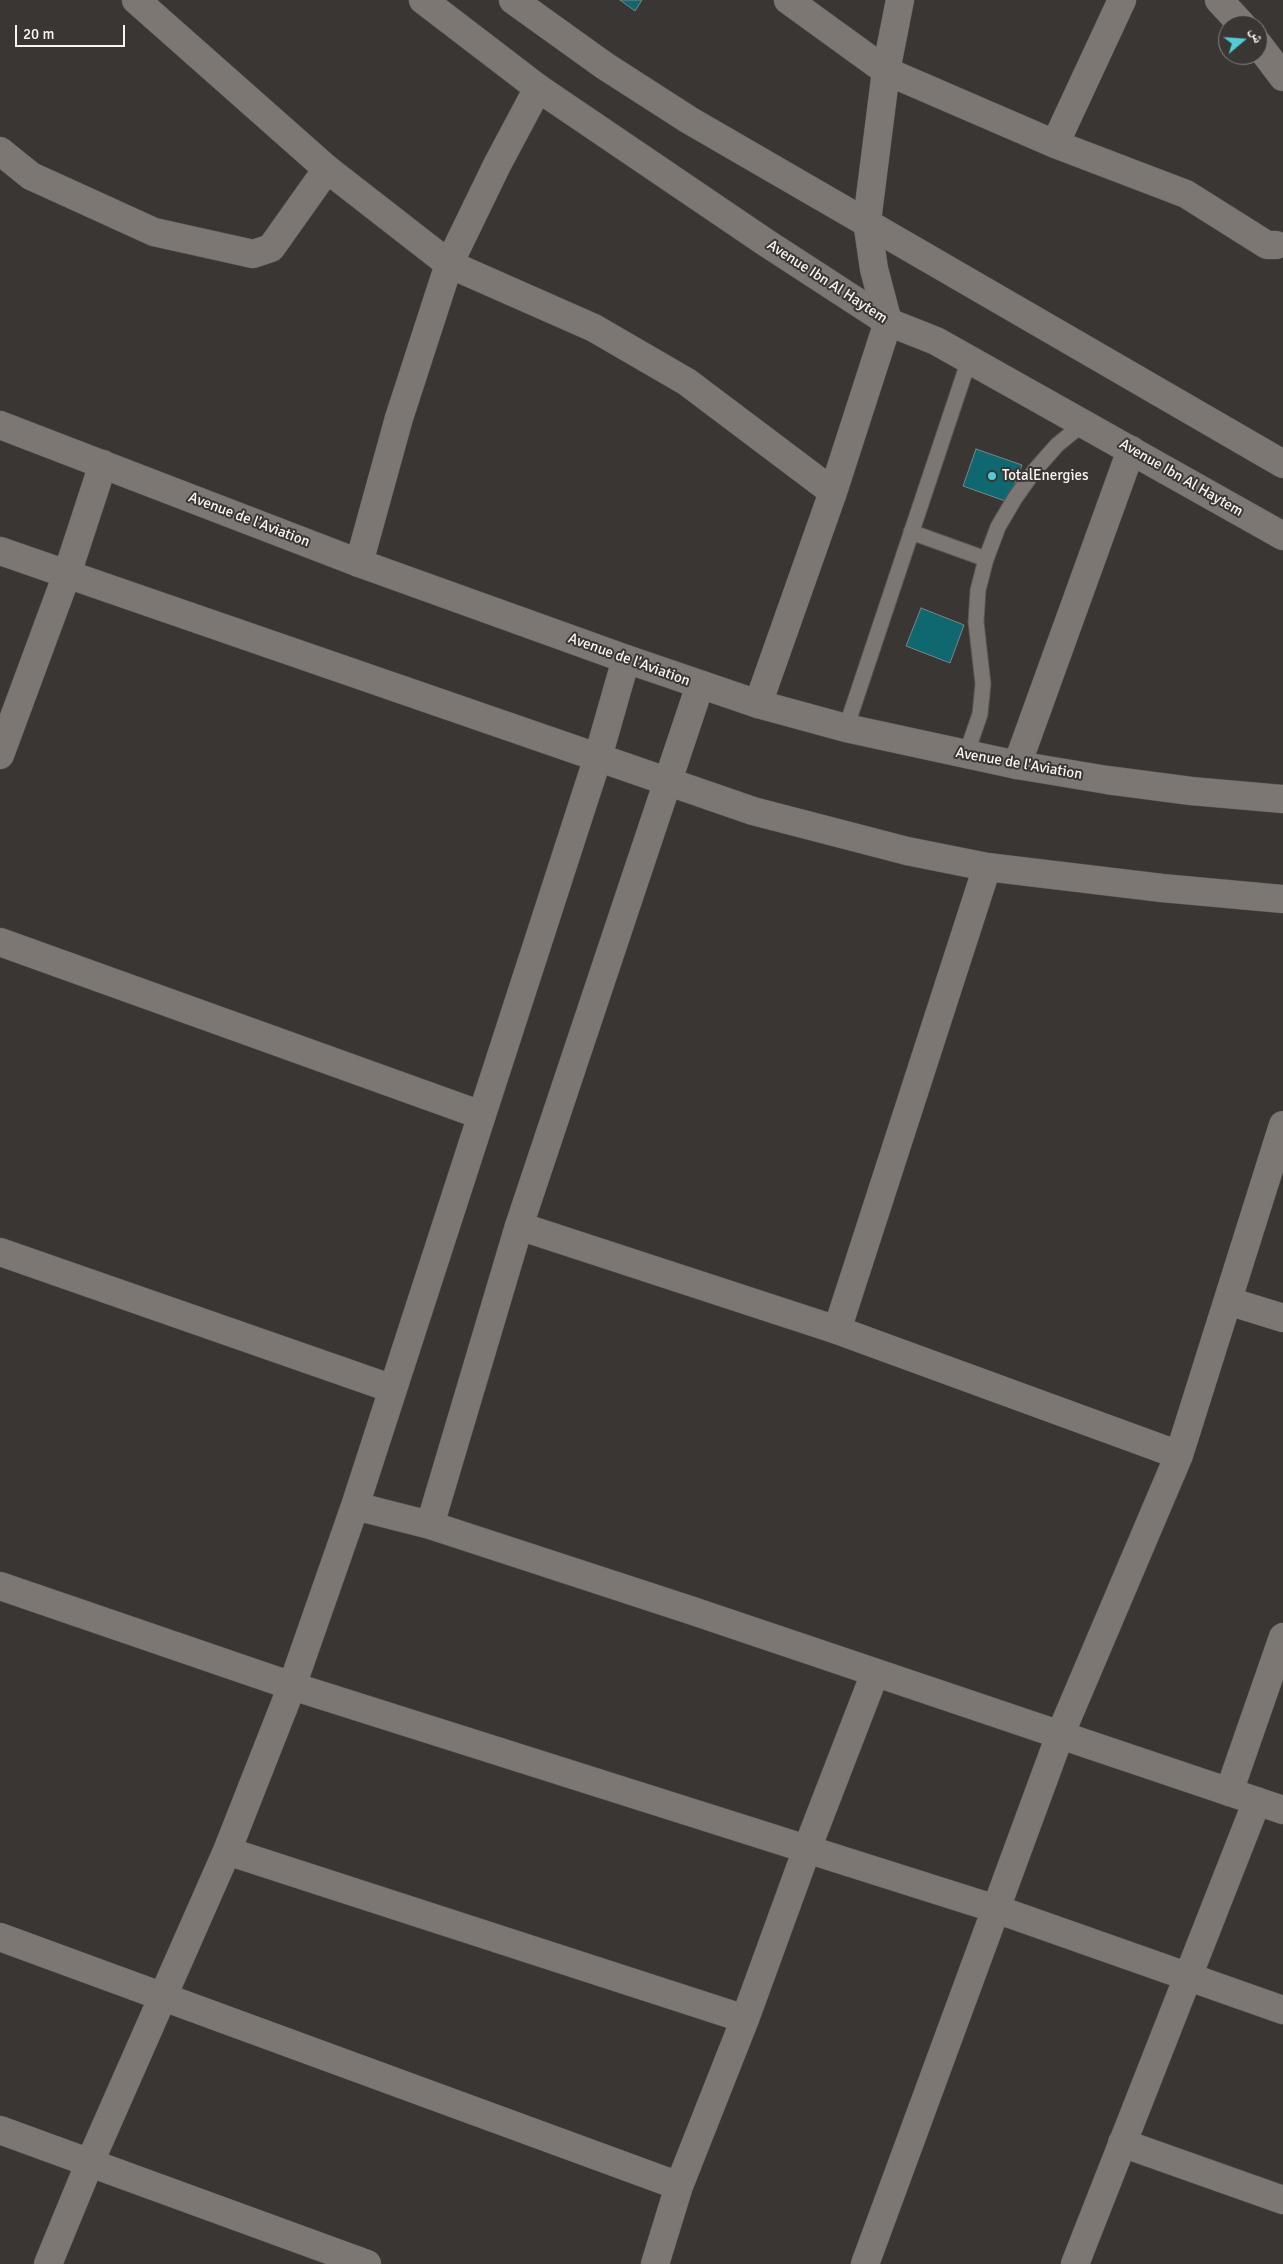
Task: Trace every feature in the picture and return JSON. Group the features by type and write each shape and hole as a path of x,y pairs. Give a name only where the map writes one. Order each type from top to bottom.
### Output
{"street":[{"path":"136,0 327,169 449,264 594,328 687,382 833,492"},
{"name":"Avenue Ibn Al Haytem","path":"423,0 538,88 765,242 888,322 936,341 1283,536"},
{"path":"513,0 605,66 689,120 799,186 867,221 1104,362 1283,464"},
{"path":"788,0 886,71 1055,144 1186,194 1267,245 1276,245"},
{"path":"758,704 833,492 888,322 874,269 867,221 886,71 900,0"},
{"path":"1055,144 1122,0"},
{"path":"1220,0 1233,15"},
{"path":"1268,57 1283,77"},
{"path":"359,563 399,418 449,264 497,165 538,88"},
{"path":"0,151 31,176 154,232 253,254 271,248 327,169"},
{"name":"Avenue de l'Aviation","path":"0,425 359,563 626,659 758,704 846,728 966,756 1106,780 1191,791 1283,799"},
{"path":"1017,765 1131,450"},
{"path":"0,755 67,574 103,464"},
{"path":"0,551 752,811 817,829 907,851 987,867 1153,887 1283,899"},
{"path":"48,2264 90,2162 227,1851 292,1686 355,1506 598,757 626,659"},
{"path":"430,1525 519,1226 700,685"},
{"path":"837,1330 987,867"},
{"path":"0,942 481,1116"},
{"path":"865,2264 1060,1735 1179,1455 1283,1126"},
{"path":"519,1226 837,1330 1179,1455"},
{"path":"0,1252 393,1389"},
{"path":"1228,1301 1283,1318"},
{"path":"355,1506 430,1525 1283,1810"},
{"path":"0,1586 292,1686 996,1910 1283,2010"},
{"path":"1229,1792 1283,1638"},
{"path":"663,2262 680,2186 876,1673"},
{"path":"1075,2264 1257,1801"},
{"path":"227,1851 745,2019"},
{"path":"0,1937 680,2186"},
{"path":"0,2130 367,2264"},
{"path":"1122,2143 1283,2200"}],"lane":[{"path":"846,728 969,360"},
{"path":"966,756 980,714 983,684 976,622 978,590 986,559 998,528 1035,470 1057,445 1084,423"},
{"path":"911,532 986,559"}],"building":[{"path":"620,0 642,0 635,11"},
{"name":"TotalEnergies","path":"976,449 1022,465 1008,502 963,486"},
{"path":"921,608 964,625 950,663 906,646"}],"place":[{"name":"TotalEnergies","path":"992,476"}]}
